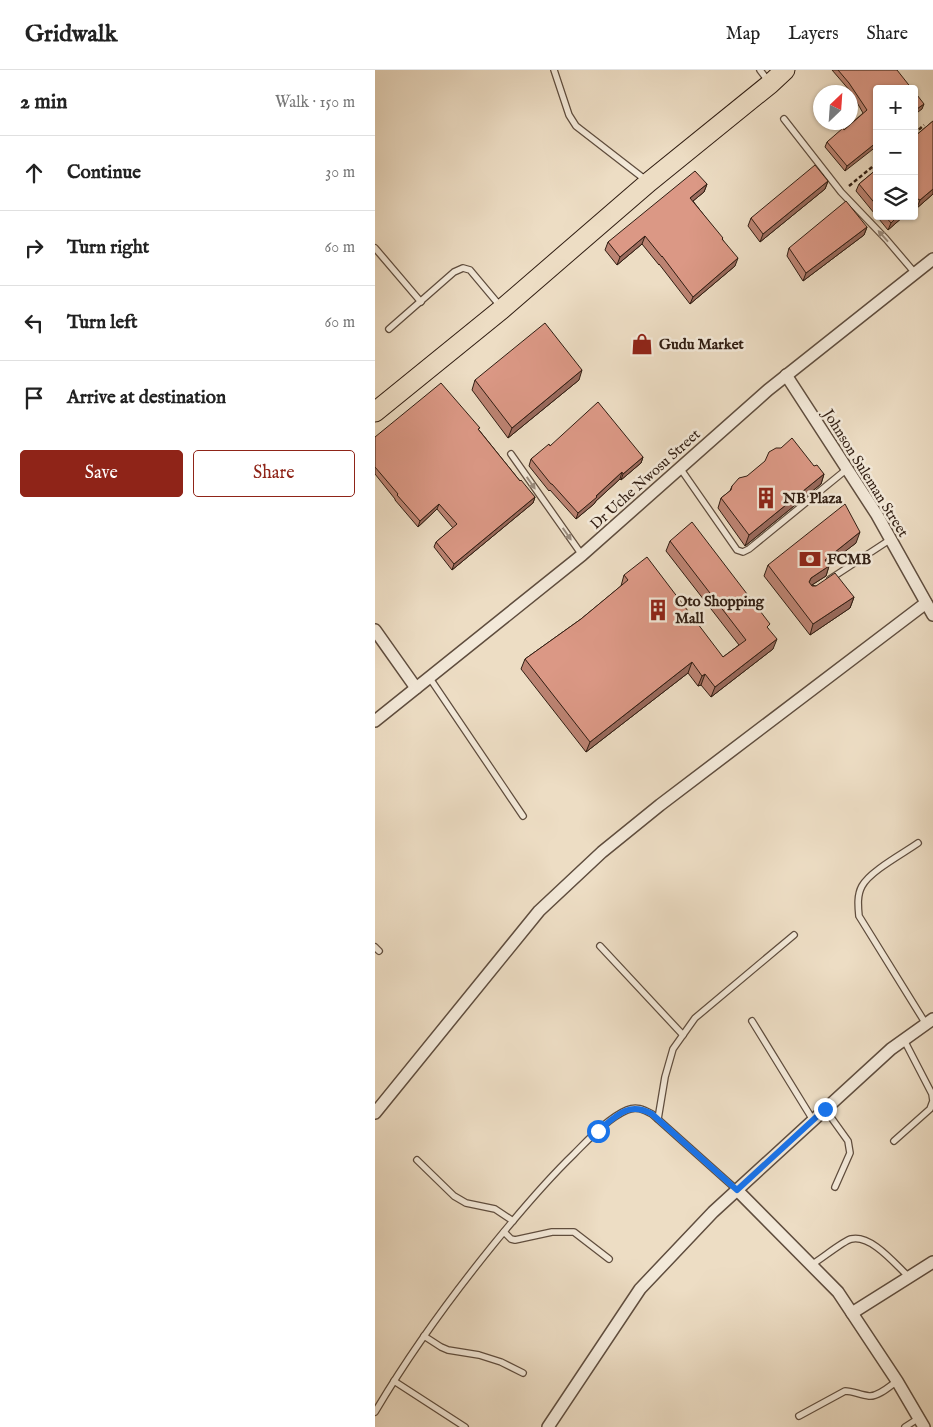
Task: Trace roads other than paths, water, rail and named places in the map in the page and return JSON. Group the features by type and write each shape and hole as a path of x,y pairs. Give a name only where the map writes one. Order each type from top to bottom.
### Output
{"main road":[{"path":"375,412 502,309 649,182 765,77 785,70"}],"street":[{"name":"Dr Uche Nwosu Street","path":"375,721 582,555 786,375 933,259"},
{"name":"Johnson Suleman Street","path":"786,375 877,515 933,615"},
{"path":"375,1113 539,911 603,852 660,805 926,603"},
{"path":"375,630 416,688"},
{"path":"548,1427 640,1289 713,1212 891,1049 929,1021"},
{"path":"737,1190 838,1292 922,1422"},
{"path":"852,1313 933,1262"}],"lane":[{"path":"555,70 569,115 575,126 649,182"},
{"path":"784,119 841,192 886,239 915,273"},
{"path":"375,248 421,302"},
{"path":"389,329 454,272 463,268 470,270 502,309"},
{"path":"511,454 582,555"},
{"path":"680,468 737,550 743,552 847,469"},
{"path":"826,581 891,539"},
{"path":"429,677 523,816"},
{"path":"918,843 874,873 863,885 858,902 859,916 929,1021"},
{"path":"658,1119 665,1077 673,1049 695,1018 794,935"},
{"path":"600,946 683,1035"},
{"path":"752,1021 813,1120"},
{"path":"894,1141 930,1108 933,1101 932,1094 904,1040"},
{"path":"375,1412 424,1336 503,1232 557,1171 616,1116 636,1108 643,1109 652,1114 737,1190"},
{"path":"825,1109 850,1146 850,1153 835,1187"},
{"path":"417,1160 454,1196 466,1203 495,1209 513,1221"},
{"path":"503,1232 515,1240 552,1232 574,1232 609,1259"},
{"path":"811,1265 850,1239 862,1238 875,1244 909,1277"},
{"path":"424,1336 448,1350 479,1354 523,1373"},
{"path":"394,1381 465,1427"},
{"path":"799,1416 845,1391 874,1396 897,1381"},
{"path":"905,1427 922,1422"}],"place":[{"name":"Gudu Market","path":"642,344"},
{"name":"NB Plaza","path":"766,498"},
{"name":"FCMB","path":"810,559"},
{"name":"Oto Shopping Mall","path":"658,610"}]}
